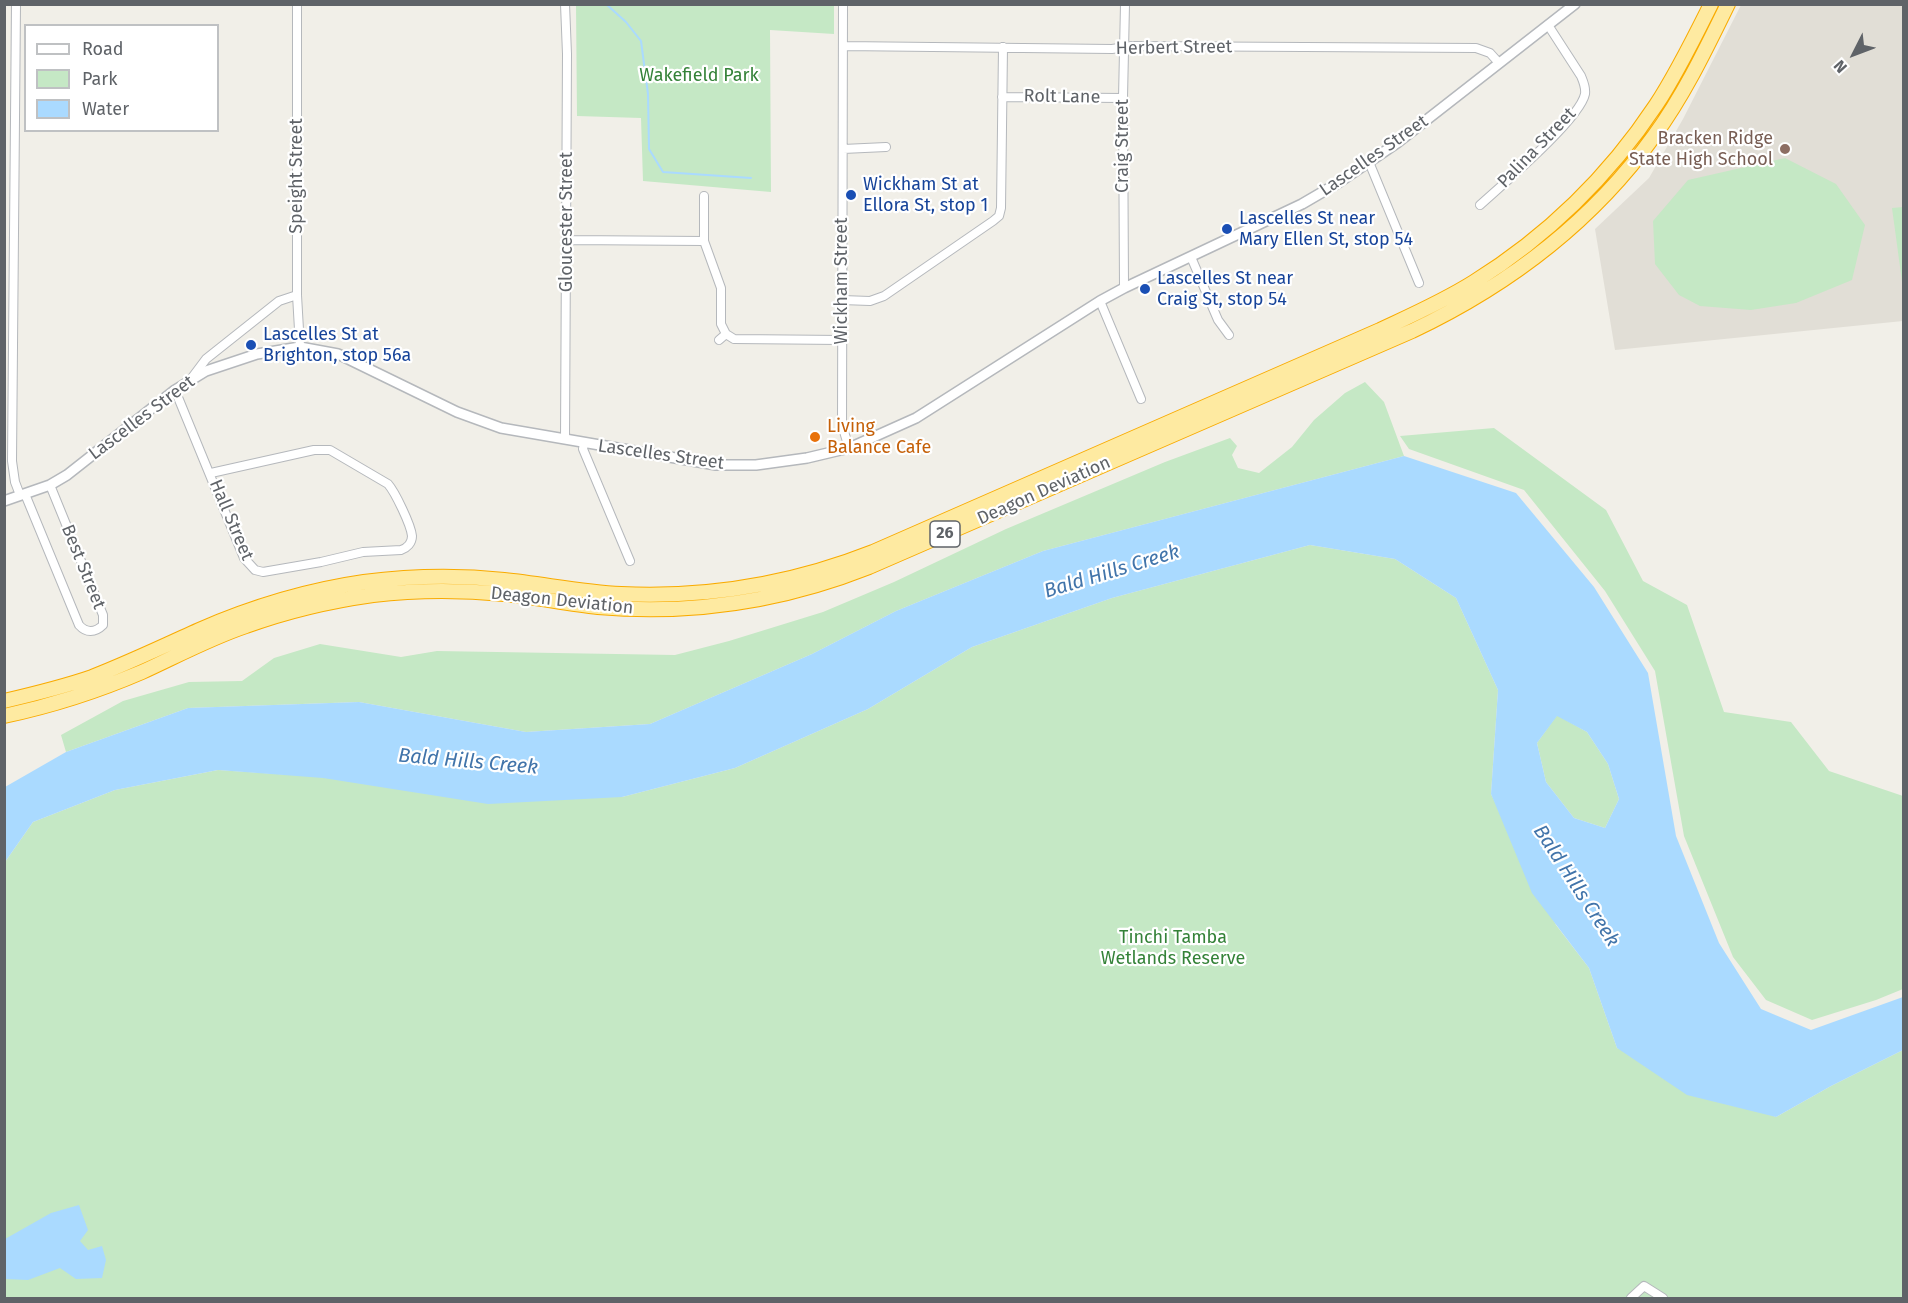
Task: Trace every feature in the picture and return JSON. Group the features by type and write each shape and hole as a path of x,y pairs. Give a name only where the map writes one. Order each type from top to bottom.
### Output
{"highway":[{"name":"Deagon Deviation","path":"4,701 91,677 247,611 329,588 394,579 451,578 503,580 619,594 671,595 784,581 844,564 1380,330 1448,297 1488,273 1539,236 1563,215 1622,151 1674,76 1711,4"},
{"name":"Deagon Deviation","path":"4,716 63,700 140,673 243,627 288,612 345,599 447,591 506,595 619,608 685,608 763,599 821,584 869,567 1412,331 1489,290 1562,236 1632,165 1655,135 1684,89 1728,4"}],"street":[{"path":"16,4 8,461 22,495"},
{"name":"Speight Street","path":"297,4 297,295 300,347"},
{"name":"Gloucester Street","path":"565,4 567,240 565,439"},
{"name":"Wickham Street","path":"843,4 842,424 849,448"},
{"name":"Craig Street","path":"1124,288 1125,4"},
{"name":"Lascelles Street","path":"4,501 50,485 67,475 175,390 206,370 279,349 300,347 338,354 475,420 501,428 691,461 730,465 756,465 807,458 849,448 898,427 936,406 1124,288 1302,204 1369,162 1575,4"},
{"name":"Palina Street","path":"1480,205 1559,131 1584,94 1581,76 1548,25"},
{"name":"Herbert Street","path":"843,46 1112,49 1124,47 1476,48 1490,53 1499,63"},
{"path":"842,300 870,301 884,296 999,216 1003,47"},
{"name":"Rolt Lane","path":"1002,97 1123,98"},
{"path":"843,149 886,147"},
{"path":"1369,162 1419,283"},
{"path":"704,196 704,241 721,288 721,324 726,334 734,339 842,340"},
{"path":"567,240 704,241"},
{"path":"1191,256 1218,320 1229,335"},
{"path":"190,381 206,359 243,329 283,298 297,295"},
{"path":"1100,301 1141,399"},
{"path":"719,340 726,334"},
{"name":"Hall Street","path":"175,390 244,558 255,570 263,573 363,552 401,550 408,546 412,537 394,492 388,484 330,450 314,450 211,473"},
{"path":"584,443 584,449 630,561"},
{"name":"Best Street","path":"22,495 79,625 88,631 94,631 102,625 104,615 50,485"},
{"path":"1630,1299 1644,1286 1663,1299"}],"shaded area":[{"name":"Bracken Ridge State High School","path":"1741,5 1903,5 1903,321 1615,350 1595,229 1649,178 1683,119"}],"green space":[{"name":"Wakefield Park","path":"576,5 834,5 834,34 770,30 771,192 643,181 641,118 577,116"},
{"path":"1785,158 1836,184 1865,225 1852,280 1796,303 1751,310 1700,306 1679,295 1655,264 1653,221 1688,180"},
{"path":"1904,207 1903,289 1892,208"},
{"path":"1365,382 1384,402 1404,456 1043,551 896,611 812,654 650,724 526,732 359,702 188,708 66,752 61,735 123,701 189,682 242,681 274,658 320,644 401,657 437,651 675,655 729,641 823,612 894,582 1006,529 1165,462 1230,438 1237,446 1232,455 1238,468 1259,473 1292,447 1314,420 1345,393"},
{"path":"1494,428 1606,510 1643,581 1687,605 1724,712 1791,722 1829,771 1903,796 1903,989 1812,1020 1766,1000 1733,957 1684,836 1655,671 1605,591 1524,490 1409,449 1400,436"},
{"name":"Tinchi Tamba Wetlands Reserve","path":"1310,545 1395,559 1456,598 1498,690 1491,794 1556,925 1589,968 1617,1048 1776,1117 1903,1050 1903,1298 5,1298 5,862 33,822 115,790 218,770 622,797 735,768 868,709 972,647 1112,598"},
{"path":"1557,715 1587,732 1608,764 1619,799 1605,828 1574,818 1546,782 1537,743"}],"water":[{"name":"Bald Hills Creek","path":"1404,456 1516,493 1594,587 1648,673 1676,836 1719,943 1761,1009 1811,1030 1903,997 1903,1050 1776,1117 1687,1095 1617,1048 1589,968 1532,893 1491,794 1498,690 1456,598 1395,559 1310,545 1112,598 972,647 868,709 735,768 622,797 488,804 323,778 218,770 115,790 33,822 5,862 5,787 66,752 188,708 359,702 526,732 650,724 812,654 896,611 1043,551","holes":["1557,716 1587,732 1608,764 1619,799 1605,828 1574,818 1546,782 1537,743"]},
{"path":"79,1205 88,1230 80,1241 88,1250 102,1246 106,1260 102,1278 76,1279 60,1268 28,1280 5,1279 5,1239 51,1213"}],"waterway":[{"path":"606,4 626,22 641,41 648,94 649,149 663,172 751,178"}],"place":[{"name":"Bracken Ridge State High School","path":"1785,149"},
{"name":"Wickham St at Ellora St, stop 1","path":"851,195"},
{"name":"Lascelles St near Mary Ellen St, stop 54","path":"1227,229"},
{"name":"Lascelles St near Craig St, stop 54","path":"1145,289"},
{"name":"Lascelles St at Brighton, stop 56a","path":"251,345"},
{"name":"Living Balance Cafe","path":"815,437"}]}
